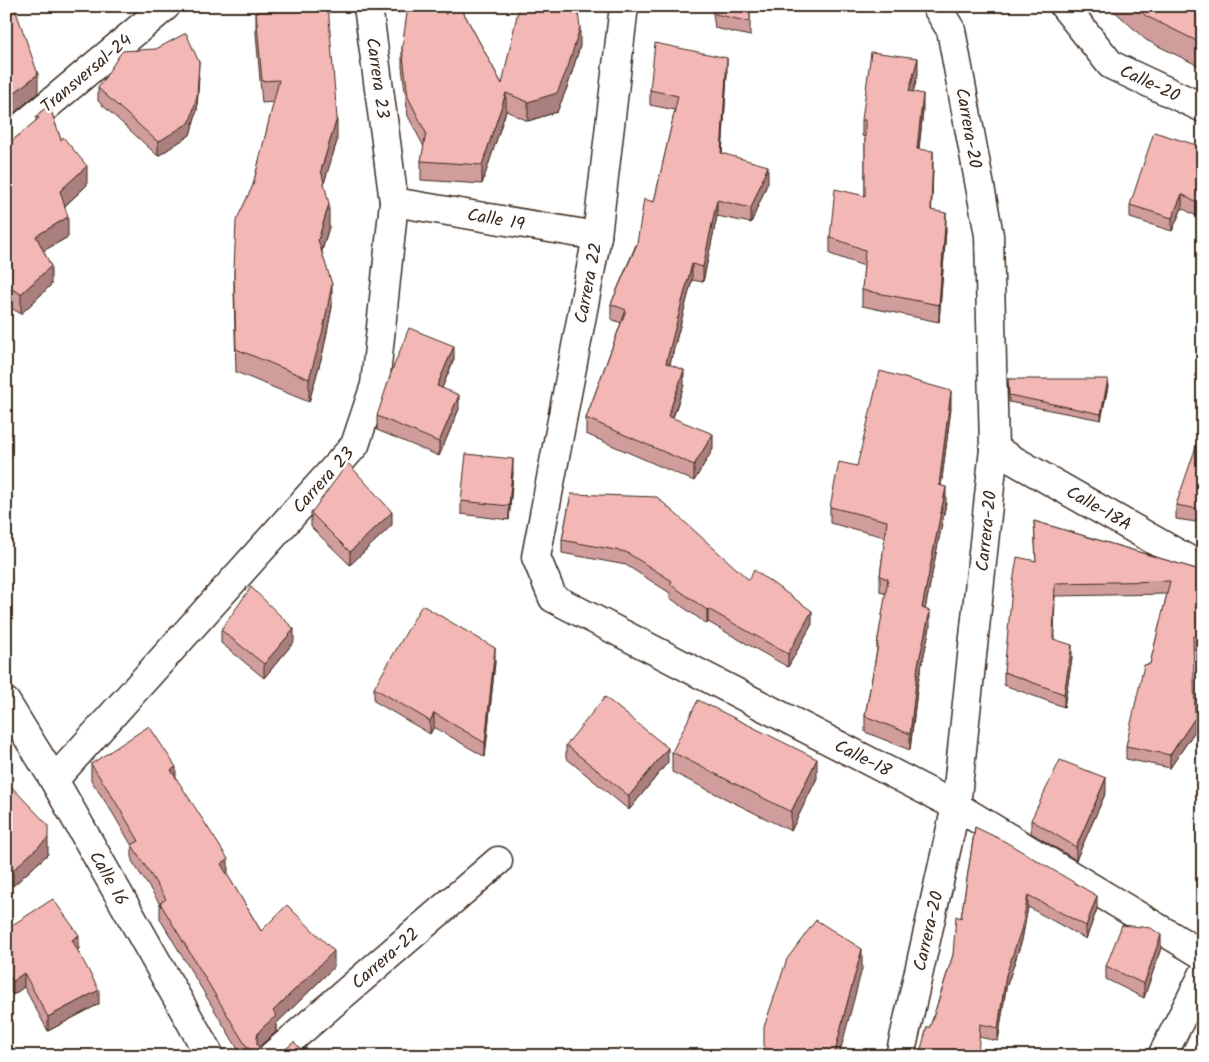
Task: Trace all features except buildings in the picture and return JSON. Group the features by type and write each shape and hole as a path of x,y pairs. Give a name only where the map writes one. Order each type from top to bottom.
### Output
{"street":[{"name":"Transversal-24","path":"6,140 166,6"},
{"name":"Carrera 23","path":"54,780 355,445 375,385 394,202 368,6"},
{"name":"Carrera 22","path":"536,557 597,236 624,6"},
{"name":"Carrera-20","path":"900,1056 956,806 994,449 989,235 951,30 936,6"},
{"name":"Calle-20","path":"1064,6 1111,65 1203,108"},
{"name":"Calle 19","path":"394,202 597,236"},
{"name":"Calle-18A","path":"994,449 1203,568"},
{"name":"Calle-18","path":"536,557 553,598 956,806 1203,955"},
{"name":"Calle 16","path":"6,702 54,780 210,1056"},
{"name":"Carrera-22","path":"272,1056 498,861"},
{"path":"1162,1056 1203,975"}]}
